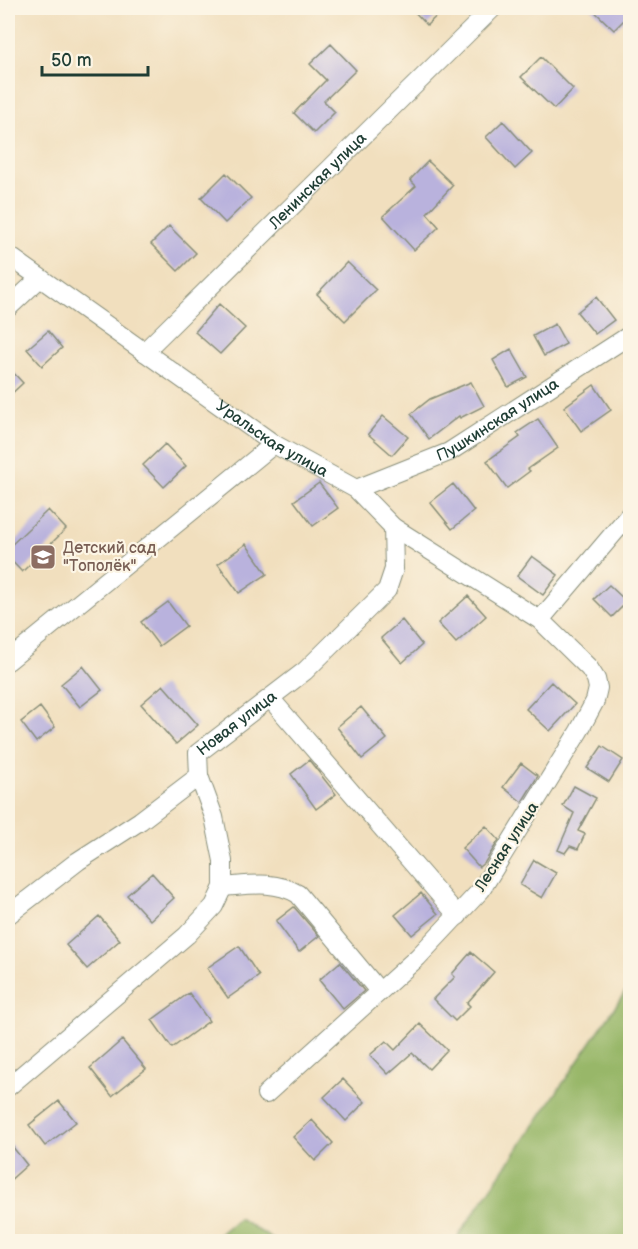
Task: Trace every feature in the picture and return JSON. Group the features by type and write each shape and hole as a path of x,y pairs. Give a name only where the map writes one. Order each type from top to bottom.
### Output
{"street":[{"name":"Ленинская улица","path":"144,352 493,8"},
{"name":"Уральская улица","path":"8,255 274,444 356,489 393,527 540,620"},
{"path":"8,308 40,278"},
{"name":"Пушкинская улица","path":"356,489 449,452 630,335"},
{"path":"8,661 274,444"},
{"path":"540,620 630,514"},
{"name":"Новая улица","path":"223,887 223,861 214,817 199,776 198,753 305,671 387,590 394,569 393,527"},
{"name":"Лесная улица","path":"266,1094 418,957 481,890 579,731 595,701 598,688 596,679 589,668 540,620"},
{"path":"270,698 458,916"},
{"path":"8,915 78,861 140,821 199,776"},
{"path":"8,1087 187,935 214,906 223,887 262,884 284,886 298,894 379,991"}],"green space":[{"path":"630,985 630,1241 455,1241"},
{"path":"239,1218 275,1241 211,1241"}],"building":[{"path":"411,8 445,8 427,25"},
{"path":"591,8 625,8 630,14 614,30"},
{"path":"331,44 356,70 324,101 335,112 314,133 294,113 326,80 310,64"},
{"path":"541,57 573,89 554,109 521,77"},
{"path":"503,121 532,153 515,169 486,137"},
{"path":"428,161 453,185 427,213 439,227 414,250 383,216 416,186 410,180"},
{"path":"226,173 251,198 225,223 201,198"},
{"path":"169,226 196,253 178,271 151,244"},
{"path":"347,262 376,290 345,321 317,294"},
{"path":"596,297 614,320 595,334 577,312"},
{"path":"219,304 245,328 220,354 195,332"},
{"path":"555,324 566,344 544,356 533,336"},
{"path":"48,331 62,348 42,366 27,349"},
{"path":"511,349 527,377 508,387 493,360"},
{"path":"8,367 23,383 8,397"},
{"path":"471,382 484,406 460,418 459,416 429,439 411,414 430,399"},
{"path":"594,385 611,410 581,431 564,407"},
{"path":"383,416 408,437 392,455 368,434"},
{"path":"538,419 558,448 528,469 530,471 507,488 487,461 520,437 517,433"},
{"path":"165,444 186,466 164,487 143,465"},
{"path":"319,483 338,508 313,526 294,501"},
{"path":"453,484 474,511 452,529 430,502"},
{"path":"48,510 66,529 22,572 8,557 8,548"},
{"path":"246,544 267,574 239,593 218,564"},
{"path":"532,556 558,575 543,595 517,576"},
{"path":"609,585 627,602 612,617 594,599"},
{"path":"468,596 486,616 456,643 438,623"},
{"path":"168,602 186,626 159,646 141,622"},
{"path":"402,620 422,645 402,663 381,638"},
{"path":"83,666 102,690 80,707 61,684"},
{"path":"551,682 575,704 550,731 526,709"},
{"path":"163,685 198,725 176,744 141,704"},
{"path":"40,707 55,727 36,742 21,722"},
{"path":"361,707 387,739 362,759 337,727"},
{"path":"602,746 623,760 609,782 587,768"},
{"path":"309,760 336,794 316,809 291,774"},
{"path":"521,763 538,776 522,802 503,787"},
{"path":"574,786 596,798 578,831 585,834 578,849 570,846 565,853 558,850 574,813 563,806"},
{"path":"486,826 499,840 485,862 479,867 462,848"},
{"path":"534,860 556,873 542,898 520,885"},
{"path":"152,873 174,898 150,920 127,895"},
{"path":"421,893 438,914 412,935 395,915"},
{"path":"294,907 319,936 299,952 276,921"},
{"path":"99,916 120,940 87,969 66,945"},
{"path":"239,946 259,976 228,998 207,968"},
{"path":"471,952 494,972 467,1003 470,1006 455,1021 433,999 455,977 452,974"},
{"path":"340,962 364,991 343,1009 319,980"},
{"path":"189,993 209,1021 172,1048 152,1020"},
{"path":"420,1024 447,1050 429,1069 412,1053 388,1074 370,1055 386,1041 395,1050"},
{"path":"122,1040 146,1069 112,1096 90,1068"},
{"path":"343,1079 365,1102 346,1121 324,1097"},
{"path":"59,1101 76,1122 45,1146 29,1125"},
{"path":"312,1120 333,1143 315,1161 293,1137"},
{"path":"8,1141 27,1165 8,1182"}],"place":[{"name":"Детский сад \"Тополёк\"","path":"43,557"}]}
